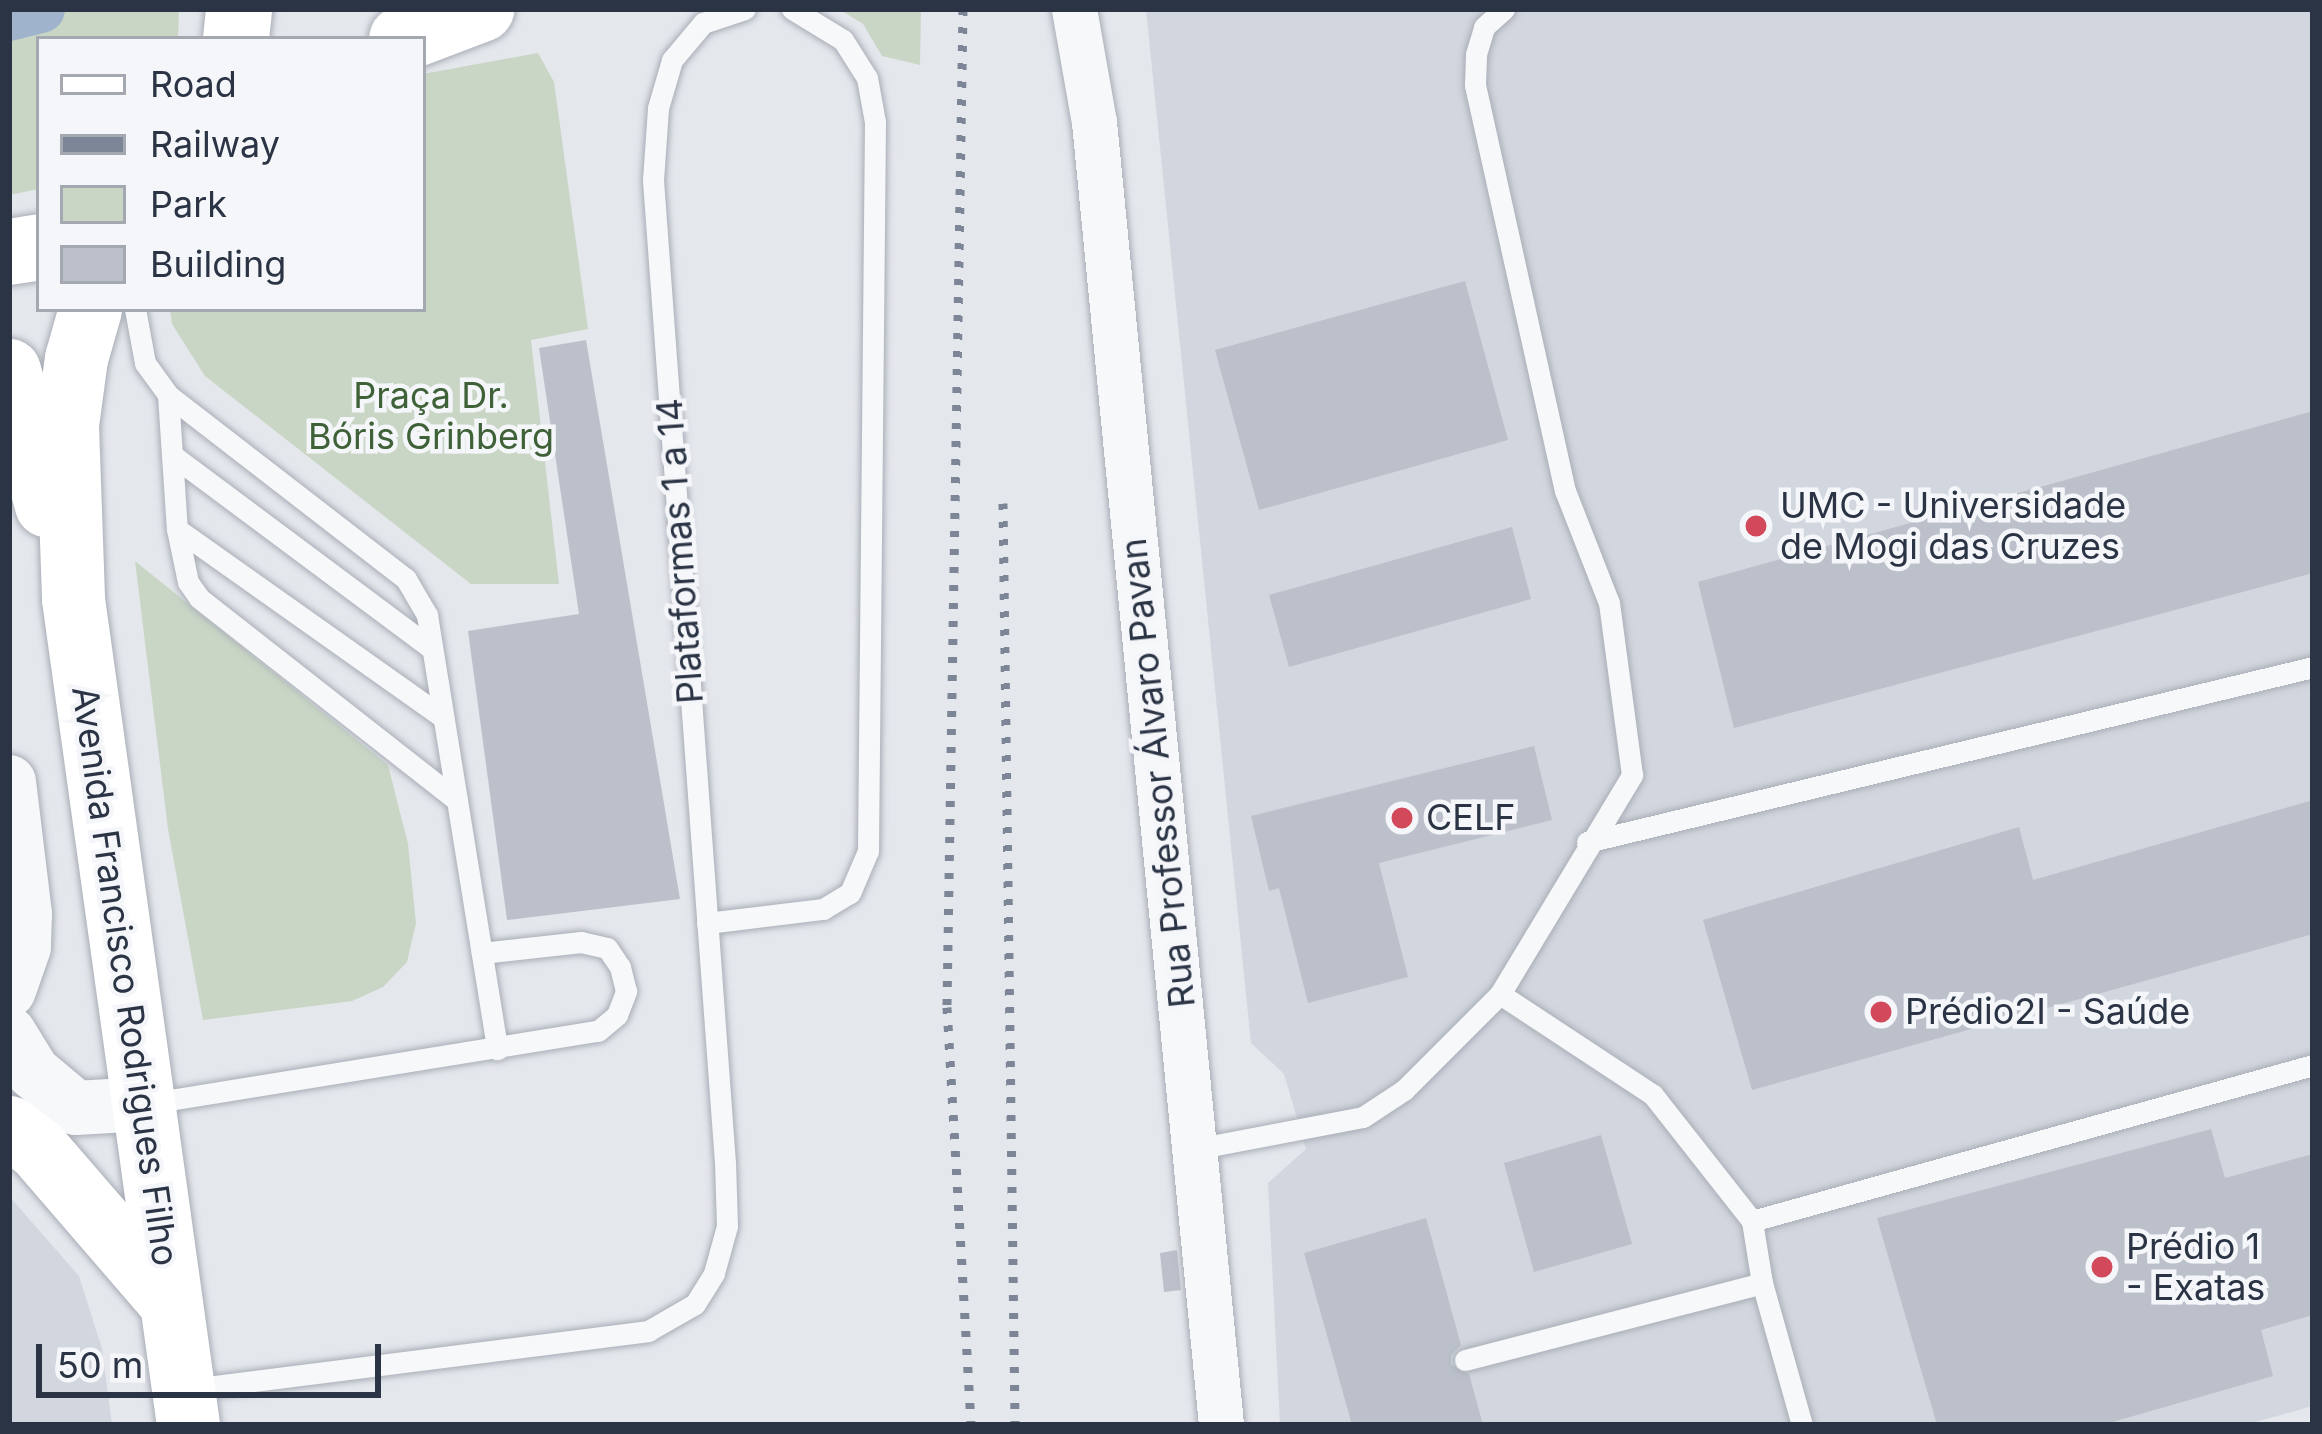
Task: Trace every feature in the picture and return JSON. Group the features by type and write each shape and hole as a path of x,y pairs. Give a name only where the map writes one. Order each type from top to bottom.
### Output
{"main road":[{"path":"410,36 481,9"},
{"name":"Avenida Francisco Rodrigues Filho","path":"89,312 76,358 67,425 73,599 186,1407"},
{"name":"Avenida Francisco Rodrigues Filho","path":"9,370 73,599"},
{"path":"9,1127 38,1149 171,1303"}],"street":[{"name":"Rua Professor Álvaro Pavan","path":"1074,9 1094,122 1221,1425"},
{"name":"Rua Professor Álvaro Pavan","path":"1094,122 1099,9"},
{"path":"9,782 25,914 24,947 9,990"},
{"path":"9,1033 33,1072 76,1108"},
{"path":"9,1108 144,1104"}],"lane":[{"name":"Plataformas 1 a 14","path":"186,1407 648,1330 695,1304 714,1273 727,1226 653,179 658,108 672,60 703,23 745,9"},
{"path":"706,923 823,909 850,893 868,851 874,122 866,78 843,40 793,9"},
{"path":"1195,1149 1363,1117 1404,1090 1500,994 1587,842 1632,775 1609,603 1565,491 1475,85 1484,27 1504,9"},
{"path":"136,312 145,363 168,395 406,579 427,615 497,1049"},
{"path":"168,395 177,529 188,581 199,598 457,800"},
{"path":"172,455 432,649"},
{"path":"177,529 443,717"},
{"path":"1587,842 2313,667"},
{"path":"144,1104 598,1031 617,1015 626,991 620,967 607,948 581,942 482,953"},
{"path":"1500,994 1653,1095 1752,1221 1762,1283 1802,1425"},
{"path":"1752,1221 2313,1065"},
{"path":"1465,1360 1762,1283"}],"shaded area":[{"name":"UMC - Universidade de Mogi das Cruzes","path":"1146,9 2313,9 2313,1406 2244,1425 1280,1425 1268,1183 1306,1149 1284,1074 1251,1043"},
{"path":"9,1196 79,1276 102,1349 112,1425 9,1425"}],"green space":[{"path":"9,9 179,9 178,36 36,36 36,190 9,195"},
{"path":"839,9 921,9 920,65 882,56 863,24"},
{"name":"Praça Dr. Bóris Grinberg","path":"538,53 554,82 588,329 531,340 559,584 471,584 205,376 172,324 170,312 426,312 426,73"},
{"path":"135,561 388,765 408,844 416,923 407,962 383,987 352,1001 203,1020 168,829"}],"building":[{"path":"1465,281 1508,440 1259,510 1215,350"},
{"path":"586,340 680,899 507,920 468,631 579,614 539,348"},
{"path":"2313,411 2313,573 1734,728 1698,582"},
{"path":"1512,527 1531,599 1289,667 1269,595"},
{"name":"CELF","path":"1534,746 1552,820 1379,863 1408,977 1308,1003 1279,888 1269,891 1251,816"},
{"name":"Prédio2I - Saúde","path":"2313,800 2313,934 1752,1090 1703,920 2019,827 2033,880"},
{"name":"Prédio 1 - Exatas","path":"2211,1129 2225,1178 2313,1154 2313,1315 2261,1330 2273,1376 2102,1425 1937,1425 1877,1218"},
{"path":"1601,1135 1632,1244 1534,1272 1504,1163"},
{"path":"1426,1218 1461,1345 1451,1355 1451,1365 1469,1374 1483,1425 1352,1425 1304,1253"},
{"path":"1177,1250 1181,1290 1164,1292 1160,1253"}],"waterway":[{"path":"9,17 41,9"}],"railway":[{"path":"963,9 947,1007 971,1425"},
{"path":"1003,503 1015,1425"}],"place":[{"name":"UMC - Universidade de Mogi das Cruzes","path":"1756,526"},
{"name":"CELF","path":"1402,818"},
{"name":"Prédio2I - Saúde","path":"1881,1012"},
{"name":"Prédio 1 - Exatas","path":"2102,1267"}]}
